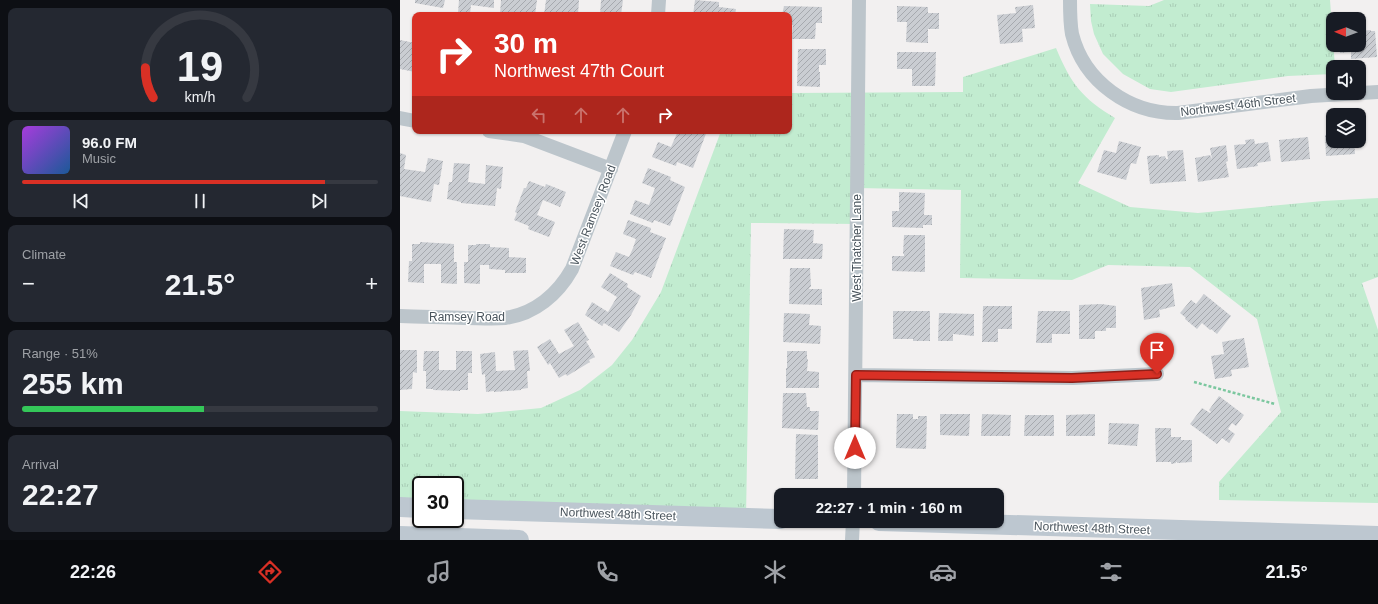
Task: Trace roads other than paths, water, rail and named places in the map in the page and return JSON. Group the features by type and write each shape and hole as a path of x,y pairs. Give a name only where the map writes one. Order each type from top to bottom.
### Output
{"main road":[{"path":"400,507 412,508"},
{"name":"Northwest 48th Street","path":"464,509 774,519"},
{"name":"Northwest 48th Street","path":"1004,525 1378,536"},
{"path":"400,536 520,540"}],"street":[{"path":"658,12 659,0"},
{"name":"West Thatcher Lane","path":"854,488 859,0"},
{"name":"Northwest 46th Street","path":"1070,0 1071,27 1075,42 1088,68 1104,86 1119,97 1141,108 1155,112 1169,113 1311,96 1378,92"},
{"path":"400,118 412,120"},
{"path":"510,134 524,136 610,169"},
{"name":"West Ramsey Road","path":"553,295 572,269 624,134"},
{"name":"Ramsey Road","path":"400,316 507,318 528,311 542,304 553,295"},
{"path":"856,375 1072,378 1157,374"},
{"path":"852,528 852,540"}]}
